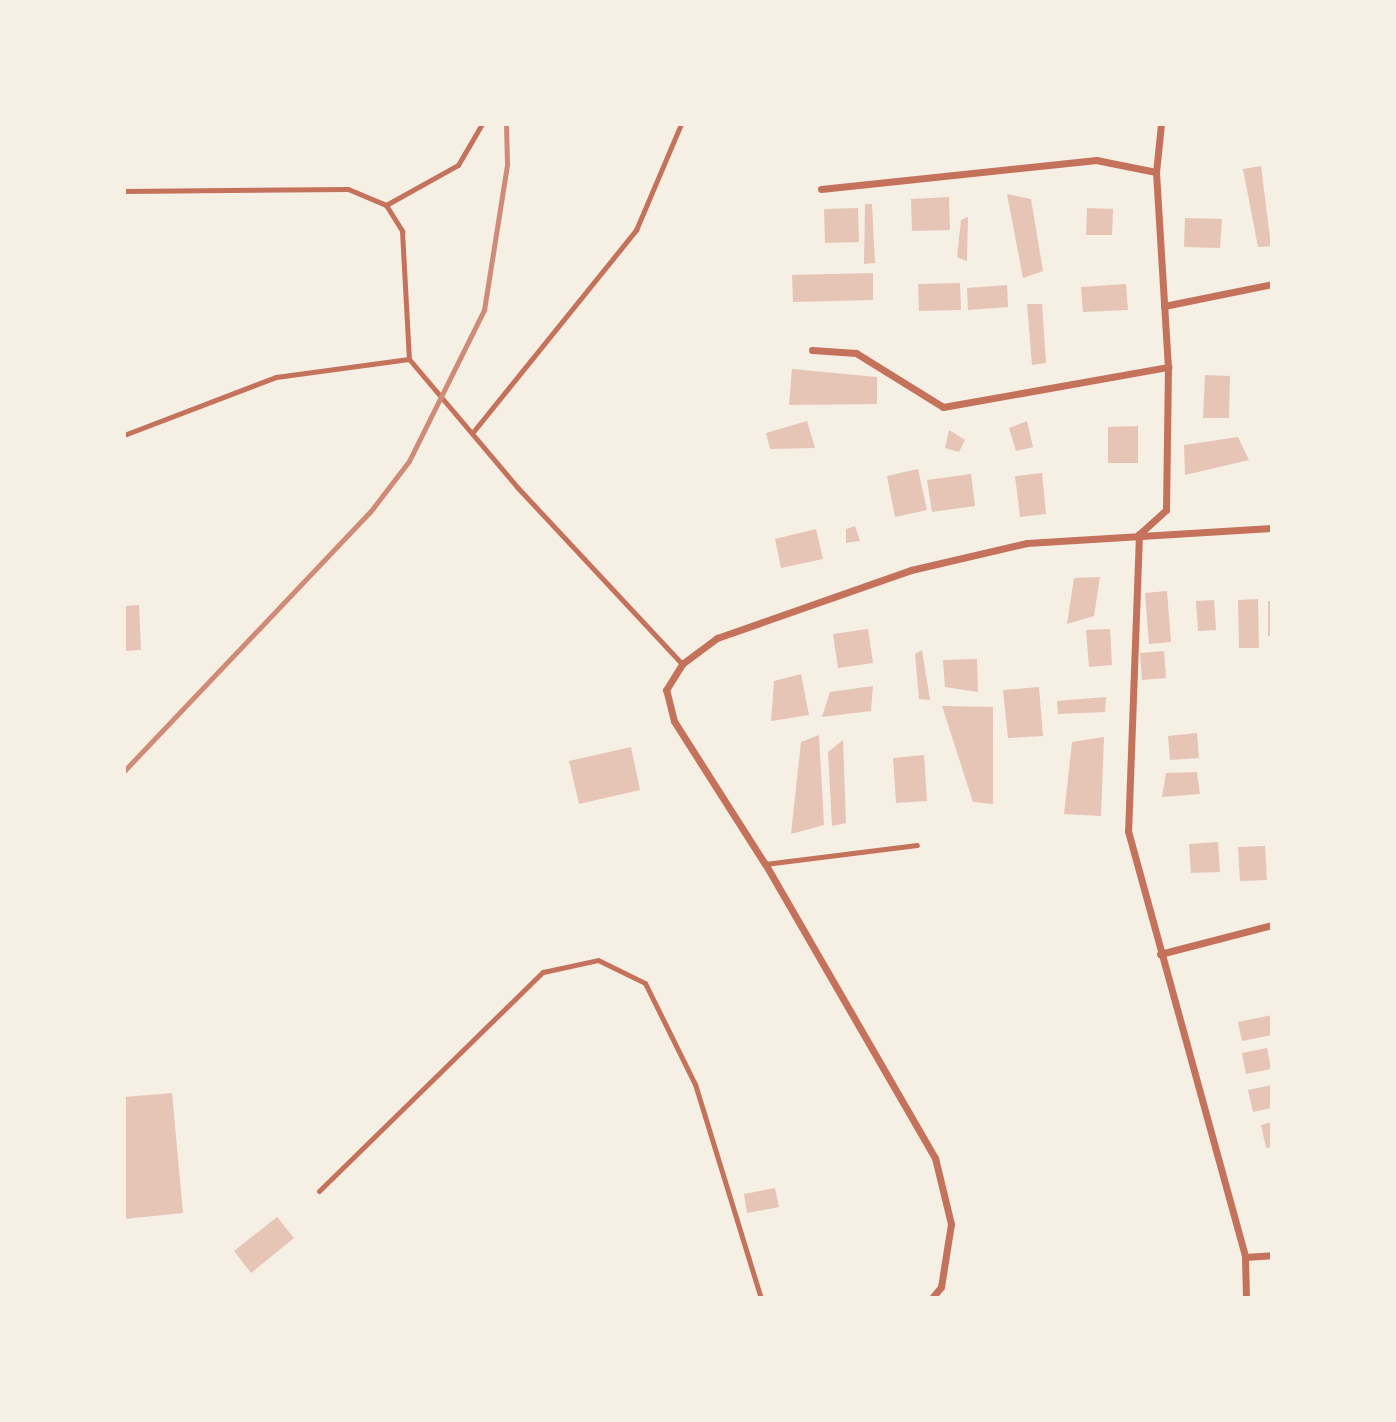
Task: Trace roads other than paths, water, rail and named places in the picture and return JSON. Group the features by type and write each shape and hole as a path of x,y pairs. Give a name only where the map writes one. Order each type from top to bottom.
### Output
{"street":[{"path":"1161,124 1156,172 1168,367 1166,510 1139,534 1128,831 1245,1256 1246,1298"},
{"path":"821,188 1096,160 1156,172"},
{"path":"1164,306 1272,284"},
{"path":"812,350 856,353 943,407 1168,367"},
{"path":"932,1298 941,1287 951,1224 935,1158 765,864 674,721 666,690 682,664 717,638 911,570 1027,543 1139,534 1272,528"},
{"path":"1160,954 1272,925"},
{"path":"1245,1256 1272,1255"}],"lane":[{"path":"386,205 458,165 482,124"},
{"path":"473,432 636,230 681,124"},
{"path":"124,191 348,189 386,205 402,231 409,359 473,432 517,488 682,664"},
{"path":"124,435 276,377 409,359"},
{"path":"765,864 917,845"},
{"path":"319,1191 543,971 598,960 645,983 695,1084 761,1298"}],"railway":[{"path":"124,771 370,512 409,461 484,310 507,164 506,124"}]}
